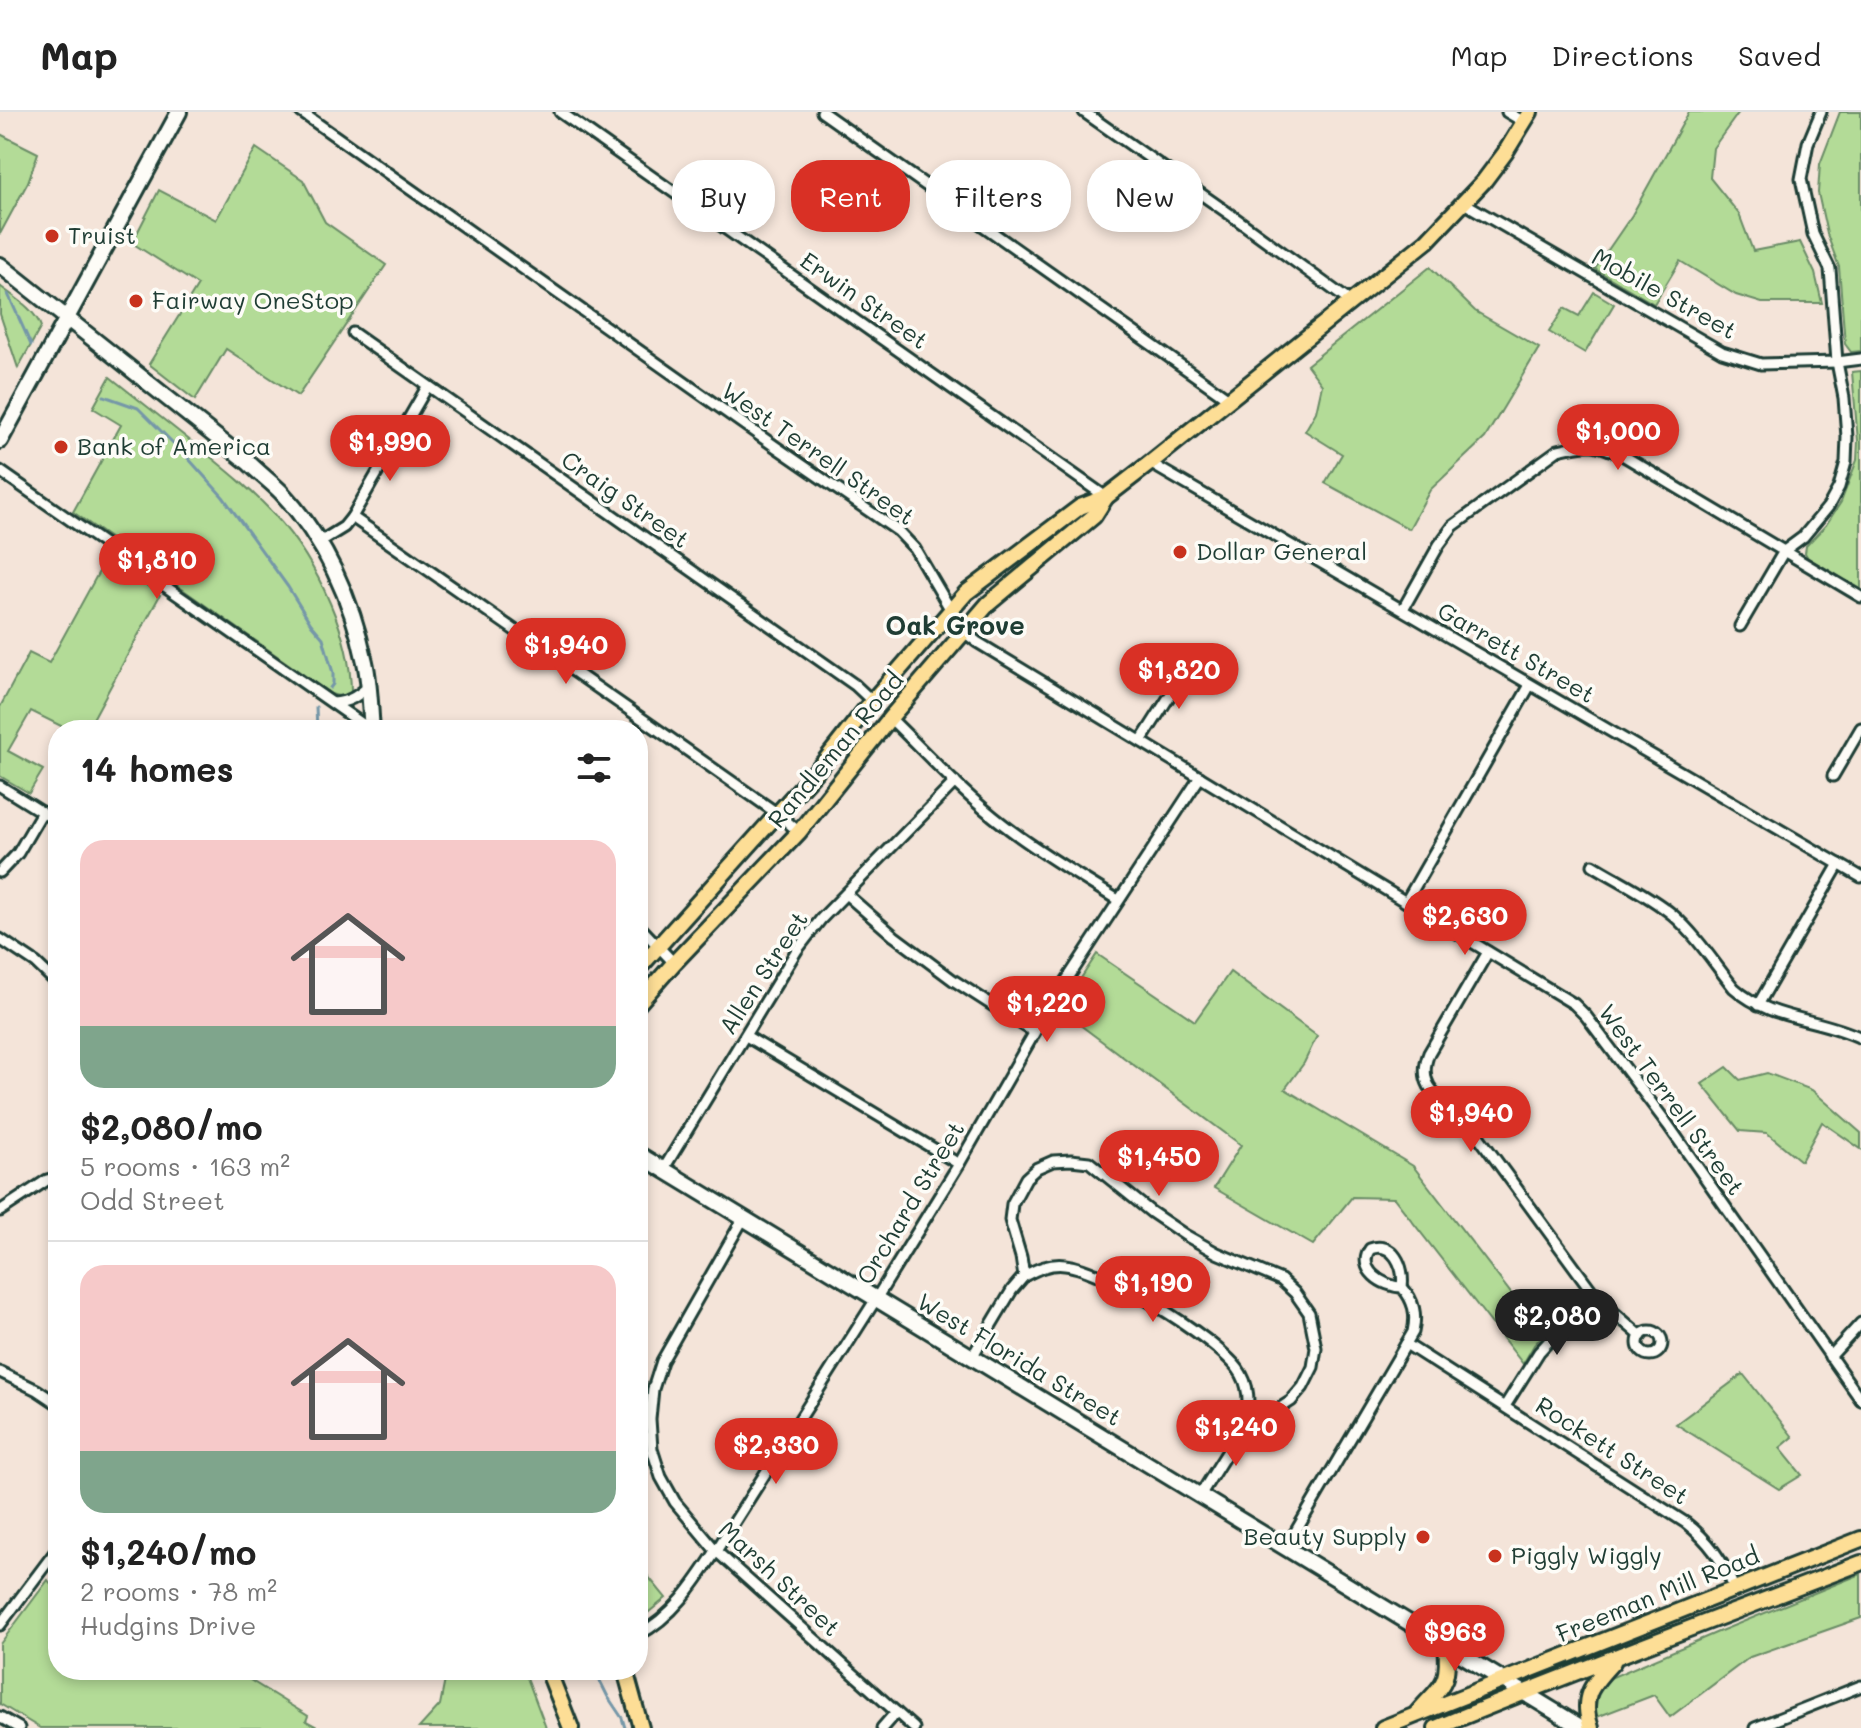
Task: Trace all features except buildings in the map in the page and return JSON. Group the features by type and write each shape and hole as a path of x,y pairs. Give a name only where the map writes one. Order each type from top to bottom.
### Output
{"main road":[{"path":"0,441 179,112"},
{"name":"Randleman Road","path":"648,957 824,762 872,701 966,593 1080,507 1106,497 1427,241 1493,169 1527,117"},
{"path":"0,265 249,463 281,492 304,519 340,580 354,617 366,665 371,720"},
{"name":"Randleman Road","path":"648,993 799,832 963,631 988,604 1094,516 1106,497"},
{"name":"West Florida Street","path":"648,1160 1582,1728"},
{"name":"Freeman Mill Road","path":"1383,1728 1861,1539"},
{"name":"Freeman Mill Road","path":"1436,1728 1861,1563"},
{"path":"1415,1715 1445,1681 1448,1668 1446,1645"},
{"path":"1591,1728 1586,1707 1591,1688 1617,1658"},
{"path":"552,1680 571,1728"},
{"path":"628,1680 641,1728"}],"street":[{"name":"West Terrell Street","path":"301,112 898,531 915,549 963,631 977,642 1574,1004 1668,1125 1861,1400"},
{"name":"Erwin Street","path":"560,112 1106,497"},
{"path":"822,112 1230,400"},
{"path":"1084,112 1352,303"},
{"path":"1507,112 1527,117"},
{"path":"1740,626 1784,551 1803,537 1828,507 1839,487 1846,462 1844,398 1837,362 1830,269 1813,234 1801,179 1808,143 1821,112"},
{"name":"Mobile Street","path":"1464,203 1722,352 1761,364 1861,359"},
{"name":"Craig Street","path":"353,333 855,685 872,701"},
{"path":"318,543 344,527 352,517 427,387"},
{"path":"1403,609 1453,526 1558,450 1579,444 1599,445 1624,456 1861,597"},
{"name":"Garrett Street","path":"1150,463 1861,877"},
{"path":"0,471 358,720"},
{"path":"352,517 643,720"},
{"path":"1141,741 1190,664"},
{"path":"1406,902 1530,685"},
{"path":"333,703 354,699 368,687"},
{"path":"890,718 1003,824 1118,900"},
{"path":"648,723 799,832"},
{"path":"1833,776 1861,728"},
{"name":"Orchard Street","path":"648,1629 674,1607 716,1551 959,1164 1034,1032 1200,777"},
{"name":"Allen Street","path":"663,1170 797,950 821,919 955,782"},
{"path":"0,786 48,816"},
{"path":"0,872 18,853 42,812"},
{"path":"1758,1005 1839,864"},
{"path":"1593,865 1672,915 1734,988 1758,1005 1861,1038"},
{"path":"846,894 894,936 953,980 1034,1032"},
{"path":"648,935 674,963"},
{"path":"0,939 48,974"},
{"path":"1488,952 1429,1053 1425,1062 1426,1079 1432,1093 1468,1122 1597,1298 1641,1336"},
{"path":"746,1036 959,1164"},
{"path":"1024,1276 1010,1220 1012,1204 1026,1178 1037,1168 1053,1161 1071,1160 1089,1162 1185,1235 1217,1253 1281,1280 1309,1313 1316,1348 1313,1367 1303,1387 1291,1401 1271,1414 1246,1422"},
{"path":"0,1211 48,1180"},
{"name":"Marsh Street","path":"743,1219 662,1361 653,1389 650,1419 652,1449 661,1477 675,1502 716,1551 914,1728"},
{"path":"1286,1548 1413,1332 1416,1313 1402,1287 1404,1275 1398,1260 1382,1247 1370,1249 1366,1266 1384,1283 1402,1287"},
{"path":"972,1357 1012,1290 1024,1276 1049,1265 1066,1265 1089,1272 1133,1293 1188,1326 1219,1349 1239,1370 1247,1386 1249,1402 1246,1422 1199,1497"},
{"path":"1505,1406 1545,1346 1597,1298"},
{"path":"1830,1357 1861,1323"},
{"name":"Rockett Street","path":"1406,1344 1695,1530 1719,1557 1734,1588"},
{"path":"0,1372 48,1397"},
{"path":"0,1625 48,1561"},
{"path":"1755,1728 1861,1686"},
{"path":"882,1728 896,1712"},
{"path":"0,1717 19,1728"}],"green space":[{"path":"1689,112 1739,112 1713,148 1710,178 1739,214 1753,251 1800,242 1815,273 1822,303 1762,303 1736,295 1680,261 1654,304 1595,269 1632,215"},
{"path":"1840,112 1861,112 1861,351 1851,352 1845,344 1839,267 1827,234 1818,193 1820,164"},
{"path":"0,134 38,153 28,182 0,234"},
{"path":"256,148 303,180 325,222 386,265 298,396 226,349 195,400 149,364 198,285 132,243 159,190 216,220"},
{"path":"1430,267 1475,311 1539,348 1485,438 1430,490 1409,529 1325,483 1342,454 1305,431 1316,412 1322,385 1307,365"},
{"path":"0,286 30,309 41,327 18,368 0,314"},
{"path":"1594,292 1614,304 1585,353 1549,332 1564,308 1579,316"},
{"path":"1861,371 1861,589 1808,558 1805,553 1806,546 1826,525 1841,502 1857,460 1852,372"},
{"path":"110,377 239,480 290,533 318,577 334,614 348,658 351,692 341,696 331,694 73,512 121,425 93,408"},
{"path":"107,557 160,595 92,720 49,720 31,711 8,751 43,770 29,793 0,776 0,707 29,653 49,663"},
{"path":"1097,954 1195,1021 1230,972 1317,1036 1304,1063 1285,1089 1413,1166 1543,1335 1523,1364 1394,1198 1352,1197 1313,1245 1214,1188 1241,1145 1060,1010"},
{"path":"1727,1067 1740,1080 1767,1073 1812,1090 1861,1133 1861,1149 1822,1122 1801,1161 1767,1133 1740,1131 1702,1084"},
{"path":"1743,1374 1793,1437 1780,1448 1802,1475 1779,1489 1676,1424"},
{"path":"1861,1574 1861,1618 1750,1657 1670,1717 1654,1695 1597,1717 1596,1696 1610,1678"},
{"path":"648,1576 666,1598 648,1613"},
{"path":"48,1580 48,1680 250,1680 308,1716 306,1721 319,1728 40,1728 0,1704 0,1644"},
{"path":"445,1680 528,1680 546,1728 419,1728 440,1705"}],"waterway":[{"path":"8,294 31,345"},
{"path":"104,396 138,408 223,497 323,638 333,673 330,688"},
{"path":"316,707 317,720"},
{"path":"600,1680 625,1728"}],"place":[{"name":"Truist","path":"52,236"},
{"name":"Fairway OneStop","path":"136,301"},
{"name":"Bank of America","path":"61,447"},
{"name":"Dollar General","path":"1180,552"},
{"name":"Beauty Supply","path":"1423,1537"},
{"name":"Piggly Wiggly","path":"1495,1556"}],"district":[{"name":"Oak Grove","path":"955,626"}]}
